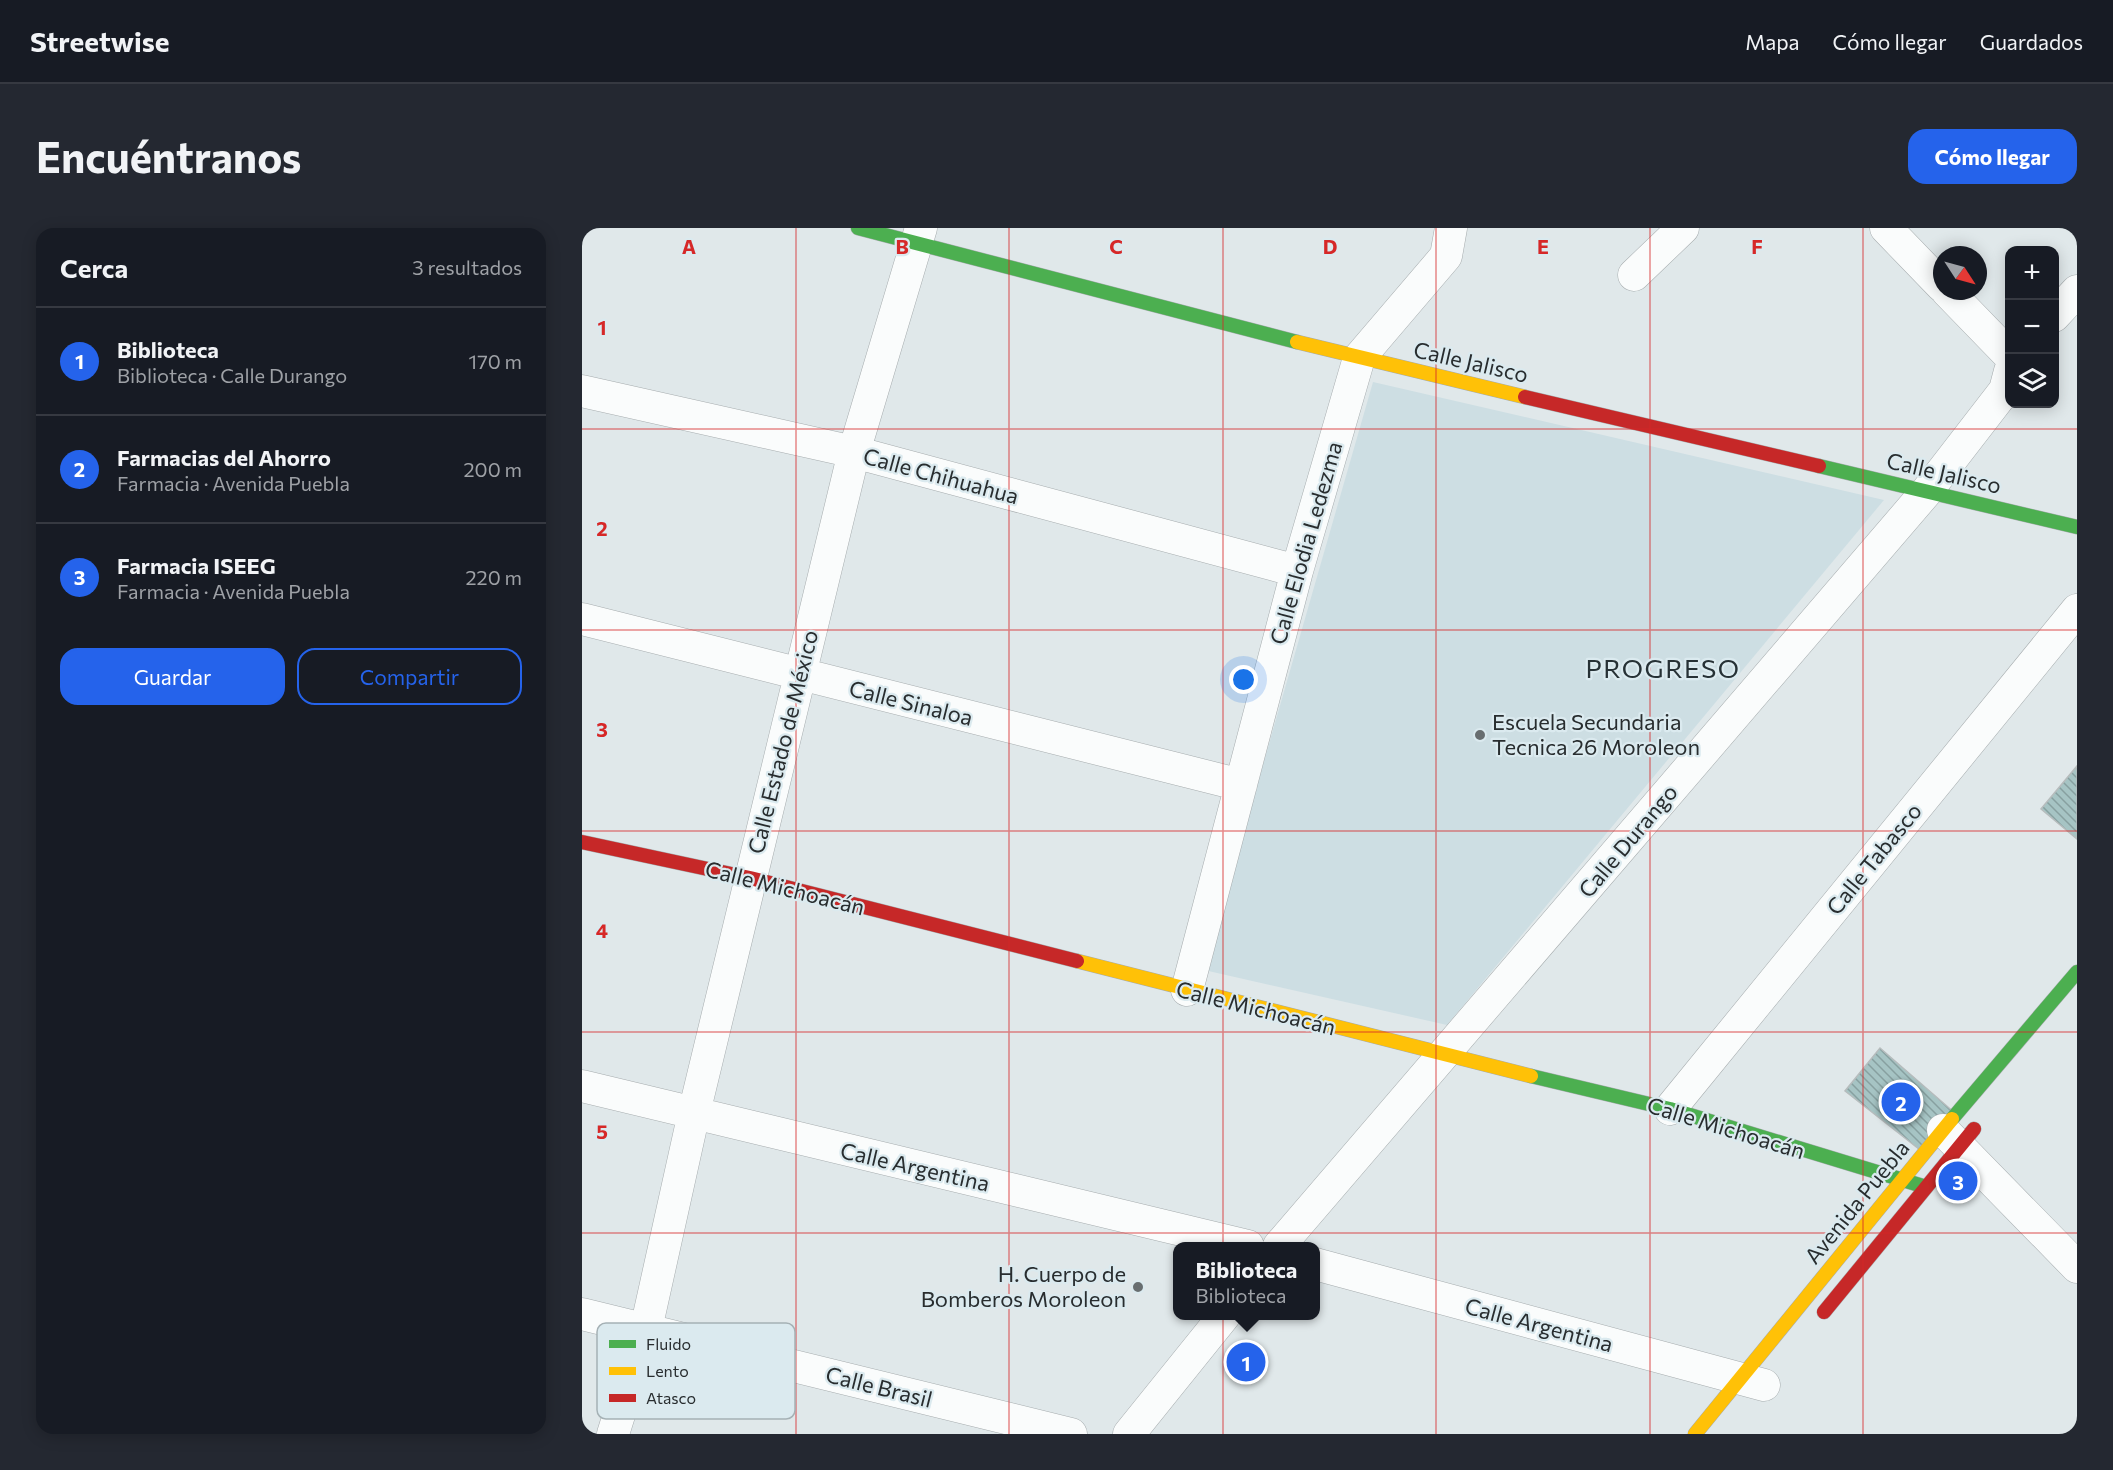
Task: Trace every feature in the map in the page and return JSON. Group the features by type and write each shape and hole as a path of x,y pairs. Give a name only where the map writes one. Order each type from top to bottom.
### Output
{"street":[{"name":"Calle Jalisco","path":"858,228 919,235 1359,358 2077,526"},
{"name":"Calle Elodia Ledezma","path":"1187,990 1297,571 1359,358 1446,256 1451,228"},
{"path":"1634,275 1683,228"},
{"path":"1886,228 1933,277"},
{"name":"Calle Estado de México","path":"647,1323 694,1113 854,452 919,235"},
{"path":"2059,311 2077,291"},
{"path":"1956,300 2008,354"},
{"name":"Calle Durango","path":"1283,1242 1927,490 2005,390"},
{"name":"Calle Chihuahua","path":"582,391 854,452 1297,571"},
{"name":"Calle Tabasco","path":"1670,1109 2077,610"},
{"name":"Calle Sinaloa","path":"582,619 1241,785"},
{"name":"Calle Michoacán","path":"582,842 750,879 1445,1056 1670,1109 1926,1187"},
{"name":"Avenida Puebla","path":"1815,1322 1926,1187 1951,1138 2077,972"},
{"name":"Calle Argentina","path":"582,1086 1231,1242"},
{"name":"Avenida Puebla","path":"1695,1434 1758,1384 1900,1180 1951,1138 1982,1119"},
{"path":"1951,1138 2077,1267"},
{"name":"Calle Argentina","path":"1320,1265 1758,1384"},
{"name":"Calle Brasil","path":"582,1314 620,1323"},
{"path":"1129,1434 1221,1320"},
{"name":"Calle Brasil","path":"795,1366 1071,1434"},
{"name":"Calle Estado de México","path":"613,1434 618,1419"}],"shaded area":[{"name":"Escuela Secundaria Tecnica 26 Moroleon","path":"1373,382 1884,500 1447,1025 1204,970"}],"building":[{"path":"2077,766 2077,839 2041,809"},
{"path":"1880,1048 1956,1114 1924,1153 1845,1091"}],"traffic: fast":[{"path":"858,228 1297,342"},
{"path":"1819,466 2077,527"},
{"path":"1952,1119 2077,972"},
{"path":"1531,1076 1670,1109 1926,1187"}],"traffic: slow":[{"path":"1297,342 1525,397"},
{"path":"1077,961 1531,1076"},
{"path":"1695,1434 1952,1119"}],"traffic: jam":[{"path":"1525,397 1819,466"},
{"path":"582,842 750,878 1077,961"},
{"path":"1824,1312 1974,1129"}],"place":[{"name":"Escuela Secundaria Tecnica 26 Moroleon","path":"1480,735"},
{"name":"Farmacias del Ahorro","path":"1901,1102"},
{"name":"Farmacia ISEEG","path":"1958,1181"},
{"name":"H. Cuerpo de Bomberos Moroleon","path":"1138,1287"},
{"name":"Biblioteca","path":"1246,1362"}],"district":[{"name":"PROGRESO","path":"1663,669"}]}
